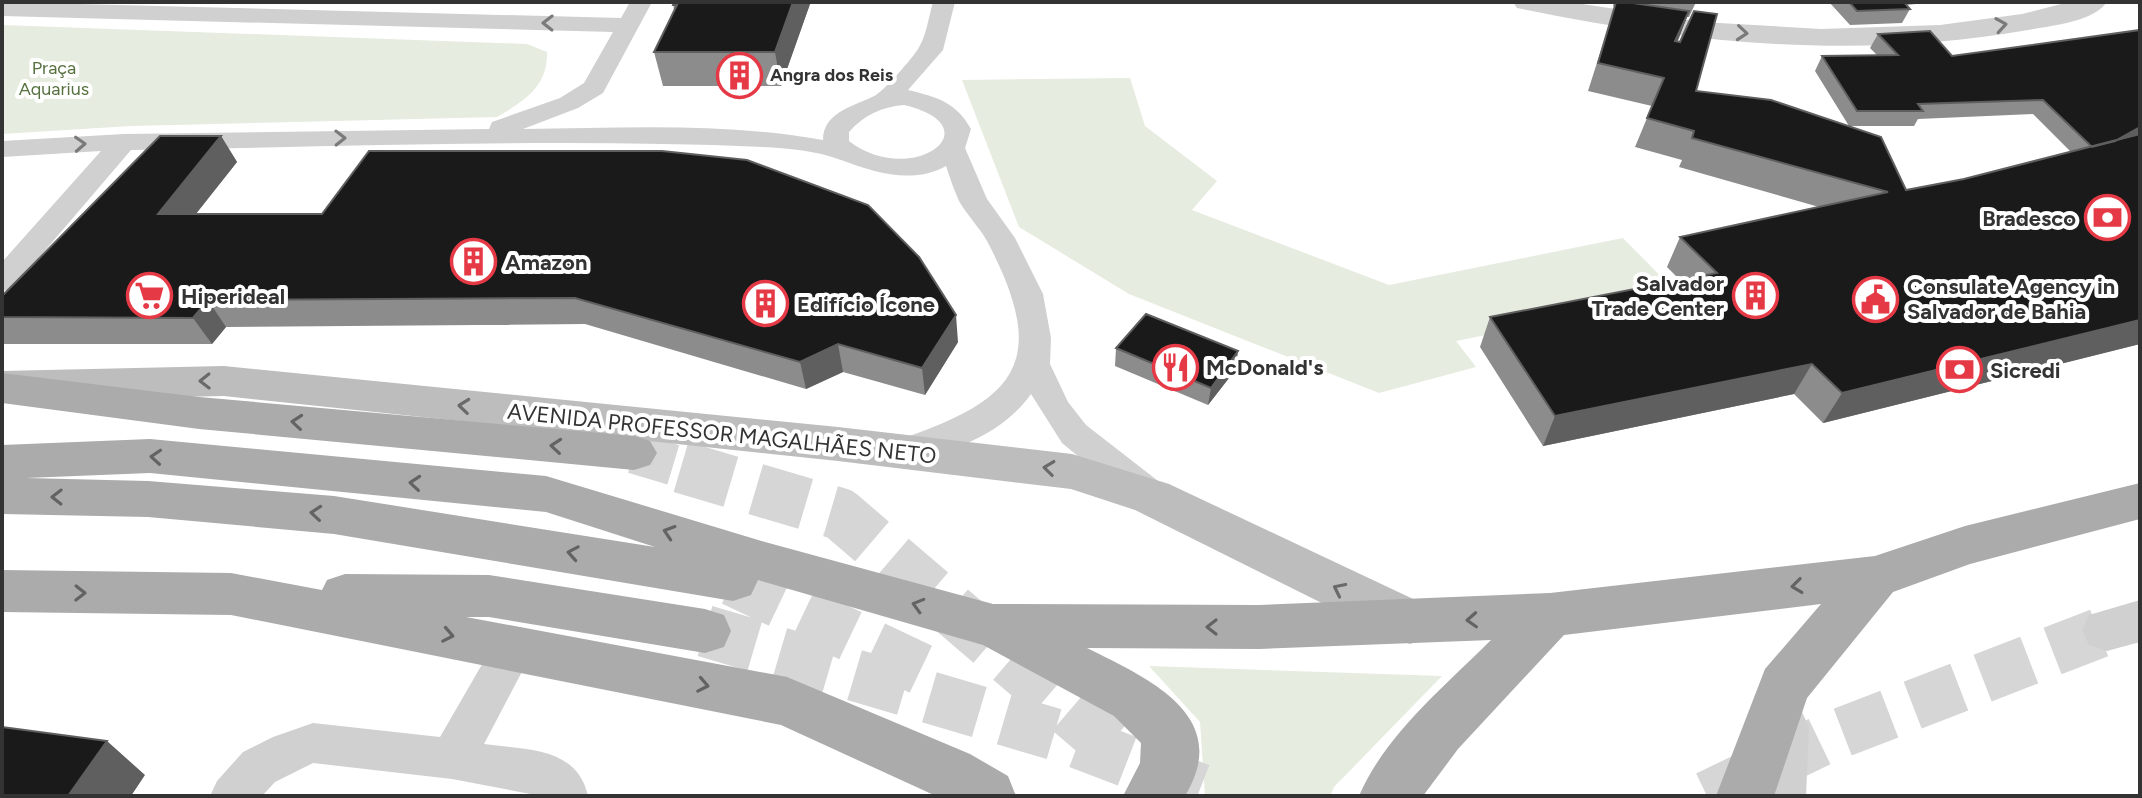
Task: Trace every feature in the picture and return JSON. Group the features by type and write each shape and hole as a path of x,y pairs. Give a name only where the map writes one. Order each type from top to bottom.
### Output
{"main road":[{"name":"AVENIDA PROFESSOR MAGALHÃES NETO","path":"2,387 224,381 1072,472 1152,497 1410,622"},
{"path":"2,387 199,413 634,453"},
{"name":"AVENIDA PROFESSOR MAGALHÃES NETO","path":"2,462 150,456 546,494 765,562 993,626 1259,627 1550,615 1875,577 1965,546 2140,501"},
{"path":"2,496 148,499 334,515 733,580"},
{"path":"1745,796 1784,686 1875,577"},
{"path":"2,591 489,596 705,631"},
{"path":"231,594 787,702 993,793"},
{"path":"1388,796 1438,731 1550,615"},
{"path":"993,626 1134,699 1169,733 1169,769 1152,796"}],"street":[{"path":"475,136 540,115 594,88 641,2"},
{"path":"937,104 931,50 944,2"},
{"path":"1527,2 1692,29 1761,35 1889,38 1962,32 2031,20 2093,2"},
{"path":"2,9 626,25"},
{"path":"886,99 931,50"},
{"path":"594,88 599,105 613,119 635,129 664,135"},
{"path":"780,140 844,120 870,103 886,99 904,97 937,104 949,112 959,137 953,150 943,159 908,169"},
{"path":"844,120 836,131 836,143 844,152"},
{"path":"2,149 124,142 475,136 664,135 780,140 844,152 863,161 908,169 973,200"},
{"path":"2,281 124,142"},
{"path":"953,150 973,200 1000,238 1028,294 1035,338 1034,364 1054,407 1074,434 1152,497"},
{"path":"903,452 956,434 981,421 1003,405 1034,364"},
{"path":"452,759 514,647"},
{"path":"1778,796 1784,686"},
{"path":"233,796 259,767 289,751 313,743 452,759 550,775 563,786 565,796"}],"green space":[{"name":"Praça Aquarius","path":"2,25 527,44 547,52 539,84 525,99 497,117 131,126 2,134"},
{"path":"1130,78 1145,126 1217,181 1192,210 1389,285 1623,238 1680,296 1456,341 1476,367 1379,393 1129,294 1019,227 962,80"},
{"path":"1149,666 1442,676 1334,787 1330,796 1205,796 1200,722"}],"building":[{"path":"674,2 793,2 775,52 654,52 677,5 673,5"},
{"path":"1616,2 1689,11 1675,41 1680,42 1694,11 1717,14 1696,91 1771,100 1881,137 1906,190 1964,179 2140,134 2140,320 1842,393 1812,364 1555,416 1490,317 1717,273 1680,237 1888,192 1692,138 1694,131 1647,118 1664,78 1598,63"},
{"path":"1849,2 1904,2 1910,9 1857,11"},
{"path":"2140,30 2140,127 2115,141 2092,147 2043,100 1918,104 1923,111 1857,111 1822,56 1898,55 1878,34 1930,31 1952,56"},
{"path":"160,136 221,136 158,214 322,214 369,151 662,151 747,160 868,205 919,257 956,315 922,368 838,344 800,362 575,298 208,300 193,318 2,317 2,296"},
{"path":"1146,314 1238,351 1211,388 1116,348"},
{"path":"2,727 107,741 68,796 2,796"}],"tunnel":[{"path":"634,453 687,469"},
{"path":"681,467 840,514 1122,756"},
{"path":"733,580 935,676"},
{"path":"1707,796 1825,739 2107,630"},
{"path":"705,631 1064,737 1217,796"}],"place":[{"name":"Angra dos Reis","path":"739,75"},
{"name":"Bradesco","path":"2107,218"},
{"name":"Amazon","path":"474,262"},
{"name":"Hiperideal","path":"150,296"},
{"name":"Salvador Trade Center","path":"1755,296"},
{"name":"Consulate Agency in Salvador de Bahia","path":"1876,299"},
{"name":"Edifício Ícone","path":"766,304"},
{"name":"McDonald's","path":"1175,367"},
{"name":"Sicredi","path":"1959,370"}]}
